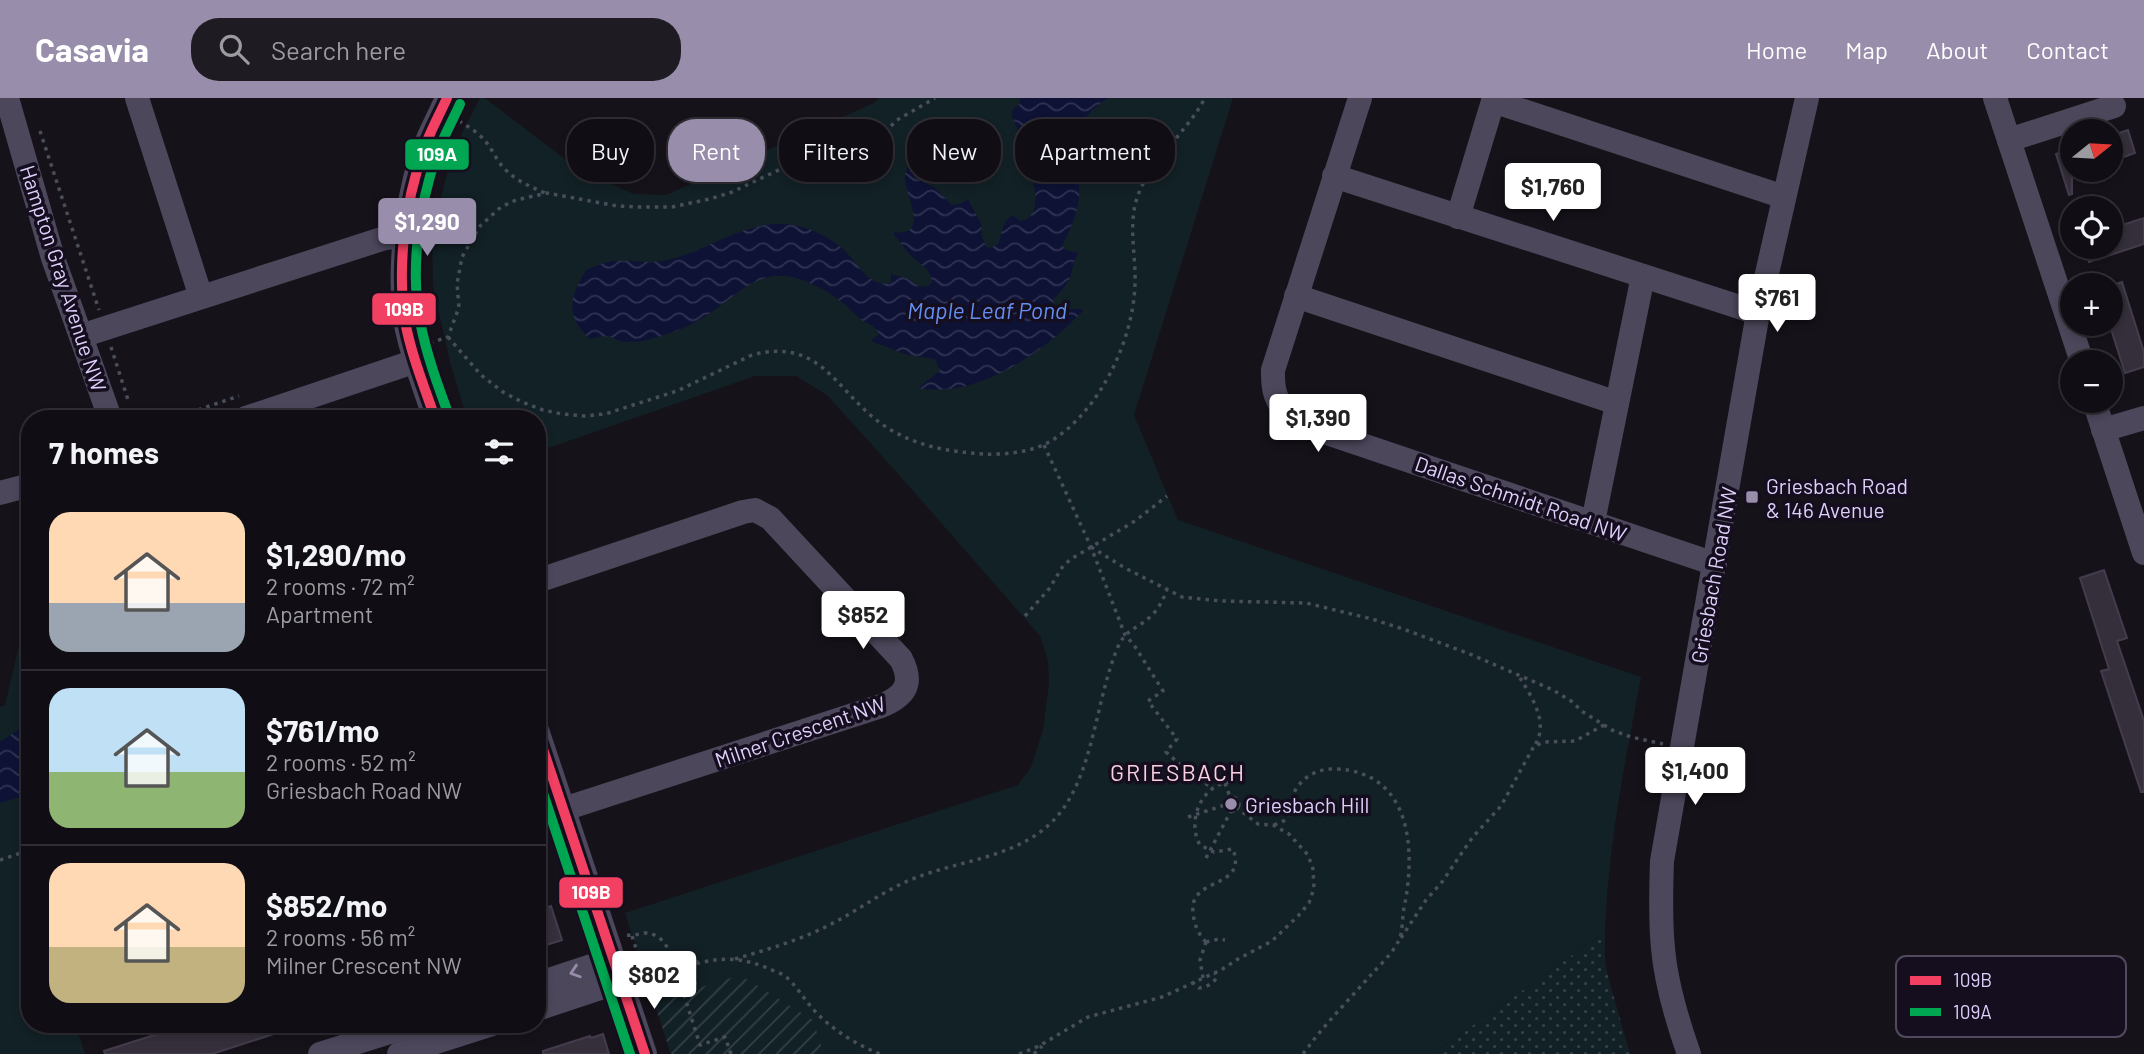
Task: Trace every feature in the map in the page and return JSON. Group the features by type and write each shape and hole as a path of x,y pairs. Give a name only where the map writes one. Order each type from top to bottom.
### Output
{"street":[{"name":"Hampton Gray Avenue NW","path":"7,98 53,258 93,333 119,410"},
{"path":"137,98 201,298"},
{"name":"Dallas Schmidt Road NW","path":"1360,98 1273,370 1275,398 1303,425 1715,564"},
{"name":"Griesbach Road NW","path":"1689,1054 1669,986 1663,951 1662,861 1758,313 1807,98"},
{"path":"1995,98 2077,350"},
{"path":"1458,216 1493,99 1784,197"},
{"path":"433,410 421,353 406,322 405,236 422,155 444,105"},
{"path":"2009,140 2114,106"},
{"path":"1335,176 1758,313"},
{"path":"93,333 385,238 405,236"},
{"path":"1593,522 1643,276"},
{"path":"1296,296 1617,403"},
{"path":"268,410 421,353"},
{"path":"2098,413 2144,552"},
{"path":"2103,429 2144,418"},
{"path":"0,491 21,487"},
{"name":"Milner Crescent NW","path":"546,578 755,510 770,519 901,659 908,676 901,695 881,706 564,809"},
{"path":"546,756 645,1054"},
{"path":"546,982 617,970"},
{"path":"546,1005 617,970"},
{"path":"320,1054 385,1044 402,1033"},
{"path":"399,1054 464,1033"}],"path":[{"path":"444,105 486,141 501,164 523,184 547,193 617,206 672,207 732,192 783,168 854,155 875,142 897,120 935,98"},
{"path":"448,337 481,375 503,392 522,402 562,414 605,414 677,391 752,355 765,351 780,351 807,358 825,369 879,422 917,442 957,452 993,454 1030,450 1053,440 1080,417 1118,360 1132,317 1135,288 1132,230 1136,200 1151,171 1193,118 1205,98"},
{"path":"38,124 93,333 119,410"},
{"path":"421,353 448,337 458,307 457,284 462,257 480,226 501,207 516,200 547,193"},
{"path":"1044,445 1091,547 1125,635 1163,691 1148,701 1177,739 1166,751 1193,776 1213,788"},
{"path":"1025,615 1049,589 1063,566 1135,521 1167,496"},
{"path":"1091,547 1125,568 1192,599 1306,603 1403,629 1553,690 1604,725 1631,737 1682,747"},
{"path":"731,1054 725,1037 700,1045 676,970 698,962 735,959 778,946 829,925 914,878 994,856 1046,828 1071,797 1087,756 1112,664 1125,635 1155,612 1167,589"},
{"path":"1303,1054 1314,1038 1377,969 1426,900 1446,878 1472,838 1501,806 1538,739 1539,721 1532,699 1518,676"},
{"path":"1532,750 1534,746 1545,742 1575,741 1604,725"},
{"path":"1237,808 1258,824 1273,825 1286,820 1296,789 1308,776 1318,771 1329,768 1358,771 1372,778 1395,799 1407,830 1409,884 1400,939"},
{"path":"1206,943 1195,922 1193,902 1203,890 1229,876 1235,863 1233,849 1210,851 1200,845 1194,828 1196,815 1213,788 1233,781"},
{"path":"1225,783 1230,797 1237,800 1237,808"},
{"path":"1225,805 1225,801 1230,797"},
{"path":"1188,817 1225,805"},
{"path":"1225,805 1231,810"},
{"path":"1206,858 1231,810 1237,808"},
{"path":"1019,1054 1044,1043 1088,1017 1162,997 1272,941 1298,916 1312,895 1314,875 1308,855 1294,837 1273,825"},
{"path":"0,860 21,853"},
{"path":"1206,943 1225,940"},
{"path":"1203,978 1200,960 1206,943"},
{"path":"670,953 698,962"},
{"path":"735,959 748,961 785,976 812,1008 836,1029 880,1054"},
{"path":"689,966 692,974 695,983 662,994 659,985 692,974"},
{"path":"1192,982 1199,988 1206,986 1217,977 1215,972"},
{"path":"663,974 666,983"},
{"path":"1034,1054 1044,1043"}],"shaded area":[{"path":"480,98 485,98 567,161 567,182 606,182 634,194 666,195 695,182 765,182 765,151 779,145 779,182 893,182 893,119 838,119 874,103 879,98 1233,98 1134,415 1178,520 1641,677 1613,836 1605,932 1432,1054 671,1054 625,913 1018,785 1031,767 1043,730 1049,683 1048,661 1040,636 900,476 827,395 796,376 755,376 546,449 546,410 465,410 451,366 433,286 432,234 452,153"},
{"path":"21,637 21,1033 78,1033 85,1054 0,1054 0,707 5,705"},
{"path":"1605,932 1605,963 1630,1054 1432,1054"},
{"path":"740,975 813,1020 824,1054 671,1054 654,1002"}],"water":[{"name":"Maple Leaf Pond","path":"1020,98 1108,98 1085,119 1015,119 1015,124 1012,110 1020,104"},
{"name":"Maple Leaf Pond","path":"907,170 907,182 923,182 935,188 952,205 968,199 981,224 986,247 991,248 998,244 1008,218 1012,215 1021,221 1031,216 1035,205 1034,182 1078,182 1078,202 1073,222 1062,246 1066,250 1079,253 1068,282 1053,300 1055,308 1083,311 1029,356 1008,369 964,386 941,390 918,388 940,371 935,359 908,355 871,341 879,334 877,331 838,299 807,282 784,276 765,278 748,285 696,322 644,341 624,342 606,336 590,339 573,314 573,297 586,270 613,261 663,261 746,230 778,224 800,226 826,237 842,248 875,282 891,283 891,274 906,278 920,287 928,286 932,282 928,271 892,232 904,232 911,228 914,222 906,186"},
{"path":"21,728 21,797 0,803 0,742"}],"building":[{"path":"2128,130 2135,153 2123,157 2123,132"},
{"path":"2065,182 2072,182 2072,194 2069,195"},
{"path":"2144,218 2144,244 2123,251 2123,225"},
{"path":"2123,285 2144,352 2144,367 2125,373 2123,350 2118,350 2113,336 2123,336"},
{"path":"2104,570 2127,638 2117,641 2144,721 2144,792 2141,792 2101,671 2109,669 2080,578"},
{"path":"551,906 562,940 546,945 546,908"},
{"path":"161,1033 277,1033 212,1054 105,1054 104,1051"},
{"path":"603,1034 609,1054 543,1054 543,1051"}],"transit line":[{"name":"109B","path":"432,410 414,358 405,321 402,257 411,192 428,138 447,98"},
{"name":"109A","path":"447,410 420,321 416,259 430,176 441,144 460,104"},
{"name":"109B","path":"546,758 645,1054"},
{"name":"109A","path":"546,802 630,1054"}],"place":[{"name":"Griesbach Road & 146 Avenue","path":"1752,497"},
{"name":"Griesbach Hill","path":"1231,804"}],"district":[{"name":"GRIESBACH","path":"1178,772"}]}
